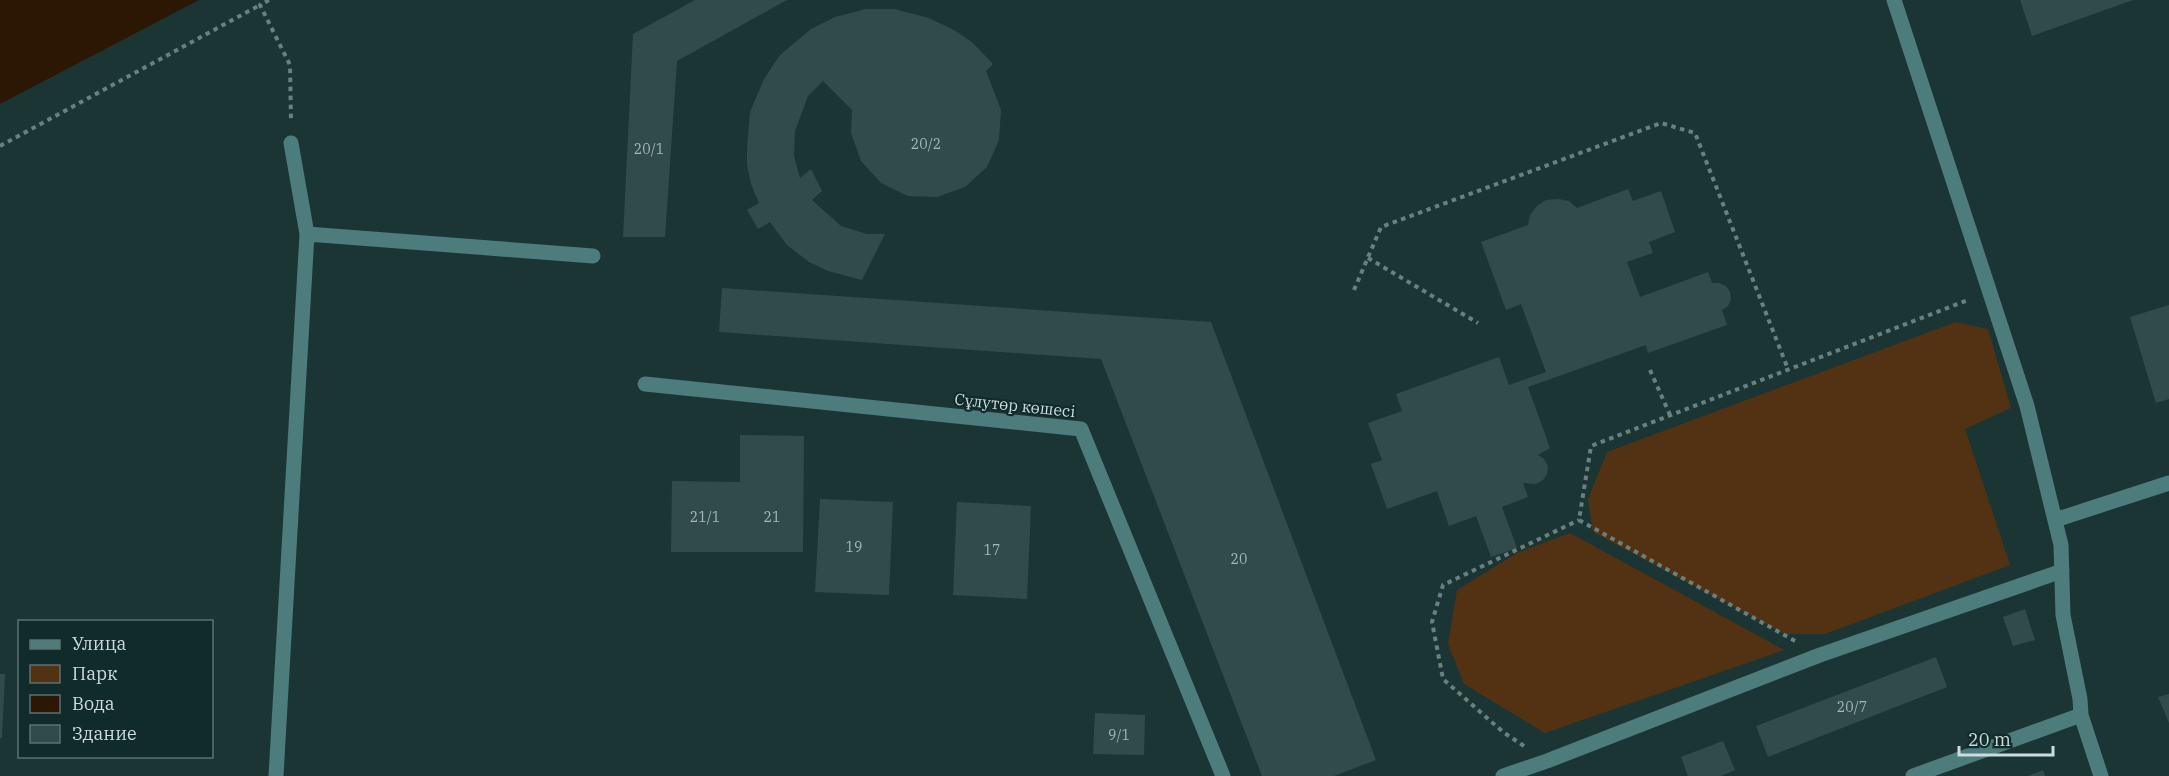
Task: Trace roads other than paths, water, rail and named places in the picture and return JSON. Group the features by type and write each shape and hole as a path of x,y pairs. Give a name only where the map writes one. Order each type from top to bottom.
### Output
{"street":[{"path":"1894,0 2027,406 2061,545 2063,615 2080,699 2081,715 2101,776"},
{"path":"276,776 307,234 291,143"},
{"path":"307,234 592,256"},
{"name":"Сұлутөр көшесі","path":"645,384 1081,429 1223,776"},
{"path":"2055,520 2169,483"},
{"path":"1503,776 1820,655 2062,571"},
{"path":"1913,776 2081,715"}],"water":[{"path":"0,0 199,0 0,104"}]}
